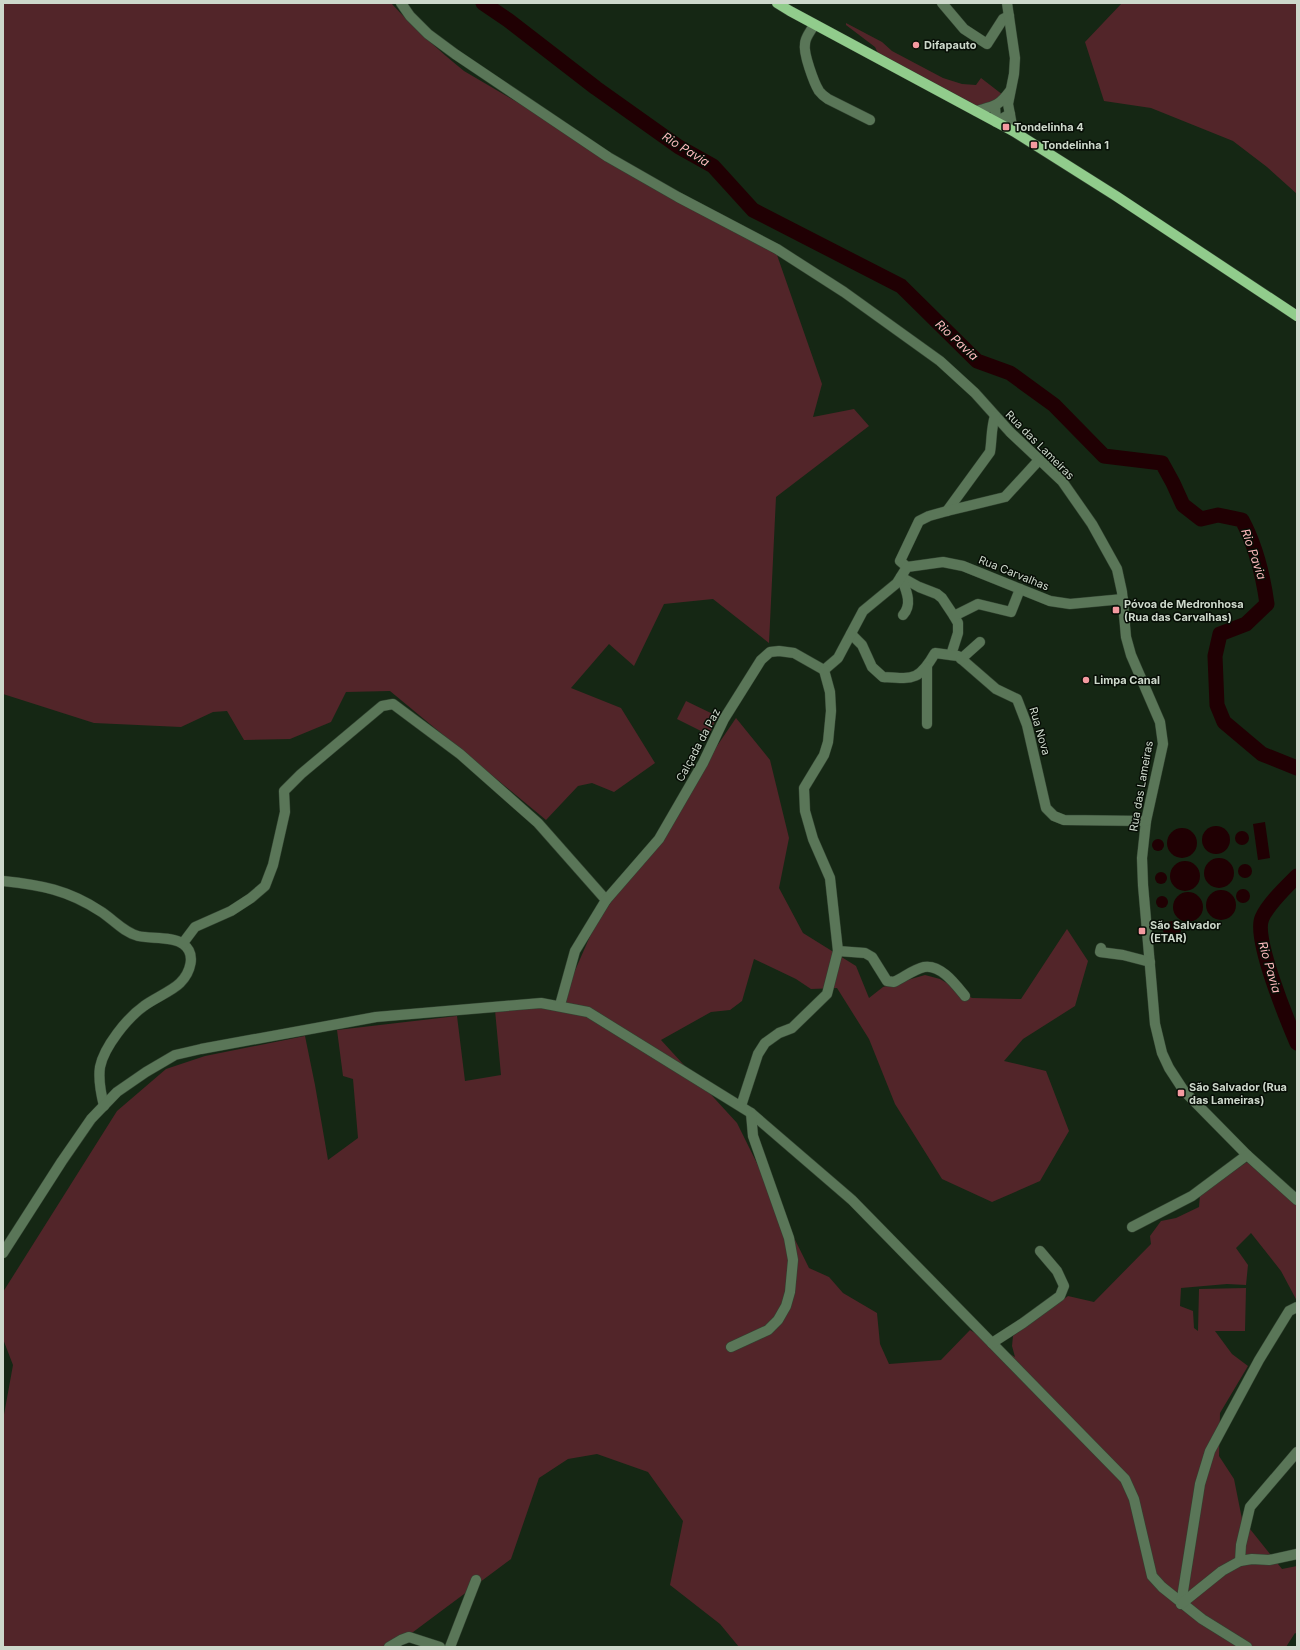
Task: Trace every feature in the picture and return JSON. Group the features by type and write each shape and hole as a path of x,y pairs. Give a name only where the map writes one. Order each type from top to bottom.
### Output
{"main road":[{"path":"777,3 814,25 1013,131 1116,196 1297,316"}],"street":[{"name":"Rua das Lameiras","path":"401,3 410,16 428,34 572,134 608,157 678,197 777,249 844,292 943,364 975,393 1010,432 1062,481 1092,524 1117,569 1123,599 1126,637 1131,654 1160,722 1163,744 1146,821 1142,858 1142,885 1155,1024 1162,1053 1169,1068 1184,1091 1247,1155 1297,1200"},
{"path":"942,3 964,29 987,44 1003,19 1009,16"},
{"path":"1008,3 1015,58 1014,74 1008,104 1013,131"},
{"path":"814,25 804,44 806,58 818,90 828,99 870,120"},
{"path":"976,111 995,106 1002,102 1010,91"},
{"path":"995,106 996,122 1010,114"},
{"path":"946,511 990,452 992,426 995,416"},
{"path":"741,1106 758,1054 765,1043 779,1033 792,1028 827,994 838,951 830,878 813,839 805,811 804,796 804,788 824,755 828,742 831,711 830,692 824,670 838,658 863,611 897,583 901,577 907,567 900,561 919,521 929,516 946,511 1005,497 1039,460"},
{"name":"Rua Carvalhas","path":"907,567 943,562 963,566 1050,601 1070,604 1123,599"},
{"path":"901,577 909,605 908,610 903,615"},
{"path":"901,577 919,587 937,594 942,598 958,623 956,657"},
{"path":"954,616 978,604 1011,612 1020,589"},
{"path":"851,634 862,645 872,668 883,677 907,679 916,676 927,667 935,653 956,657 980,642"},
{"name":"Calçada da Paz","path":"560,1005 575,951 606,900 659,839 703,763 724,719 761,660 770,652 779,651 794,653 824,670"},
{"name":"Rua Nova","path":"956,657 996,689 1018,699 1027,725 1046,808 1054,816 1064,820 1146,821"},
{"path":"927,667 928,724"},
{"path":"183,943 195,928 231,912 265,886 273,865 285,812 284,791 301,774 382,706 393,704 460,754 538,823 606,900"},
{"path":"3,881 44,886 78,897 102,912 120,927 138,936 159,938 183,943 190,953 192,964 180,984 143,1006 108,1046 100,1067 100,1089 104,1106"},
{"path":"1101,948 1100,952 1123,955 1150,962"},
{"path":"838,951 865,953 872,956 887,981 894,982 923,967 938,968 958,987 965,996"},
{"path":"3,1253 91,1119 117,1092 146,1072 175,1055 201,1048 376,1018 541,1003 560,1005 588,1012 751,1113 852,1200 1124,1479 1134,1499 1152,1576 1181,1604 1247,1647"},
{"path":"731,1347 768,1330 778,1320 786,1306 790,1292 793,1260 789,1238 752,1136 751,1113"},
{"path":"1132,1227 1192,1196 1247,1155"},
{"path":"992,1343 1060,1296 1064,1286 1057,1271 1040,1251"},
{"path":"1181,1604 1200,1484 1210,1452 1259,1360 1288,1311 1297,1307"},
{"path":"1240,1561 1241,1545 1250,1507 1297,1452"},
{"path":"1181,1604 1222,1571 1240,1561 1252,1559 1269,1560 1297,1554"},
{"path":"450,1647 476,1580"},
{"path":"389,1647 400,1640 409,1637 440,1647"}],"shaded area":[{"path":"3,3 391,3 426,38 464,71 777,255 822,384 813,417 854,409 869,426 776,497 769,643 713,599 664,604 634,666 609,644 571,688 621,708 655,763 614,792 592,783 578,786 546,820 390,691 346,692 331,722 290,739 244,740 227,711 213,712 181,727 94,723 3,694"},
{"path":"1122,3 1297,3 1297,194 1267,167 1233,141 1151,108 1104,101 1085,42"},
{"path":"846,23 882,42 892,51 943,78 962,84 976,85 981,78 1003,95 999,101 980,106 975,105 878,53 875,47 846,25"},
{"path":"686,701 717,716 709,735 677,719"},
{"path":"736,718 770,760 789,838 779,888 803,933 856,966 869,998 883,987 925,975 940,979 972,998 1021,999 1067,929 1088,961 1075,1006 1023,1039 1004,1061 1046,1071 1069,1131 1040,1181 992,1202 942,1179 895,1104 869,1039 837,988 811,989 796,979 754,959 742,1001 730,1010 711,1012 661,1040 737,1123 809,1268 829,1277 843,1293 877,1313 880,1344 889,1364 941,1360 970,1330 1015,1357 1012,1346 1013,1336 1068,1296 1094,1302 1151,1244 1150,1236 1161,1221 1176,1218 1199,1207 1200,1195 1247,1162 1292,1200 1297,1206 1297,1301 1281,1271 1251,1233 1236,1248 1248,1265 1246,1285 1227,1284 1181,1288 1180,1306 1193,1311 1194,1328 1198,1331 1199,1289 1246,1288 1245,1331 1215,1331 1232,1354 1248,1366 1220,1413 1219,1456 1234,1479 1242,1519 1282,1569 1297,1566 1297,1634 1295,1633 1286,1647 739,1647 720,1624 670,1585 683,1521 648,1472 597,1454 568,1459 539,1478 511,1559 393,1647 3,1647 3,1420 13,1365 3,1339 3,1292 117,1111 166,1069 205,1056 305,1036 328,1160 358,1138 353,1079 343,1076 337,1030 457,1016 465,1081 501,1075 495,1010 560,1005 594,927"},
{"path":"1265,822 1270,858 1258,860 1253,824"},
{"path":"1216,826 1222,827 1226,830 1229,834 1229,846 1226,850 1222,853 1216,854 1210,853 1206,850 1203,846 1202,840 1203,834 1206,830 1210,827"},
{"path":"1182,828 1192,833 1197,843 1192,853 1182,858 1172,853 1167,843 1172,833"},
{"path":"1239,831 1245,831 1249,835 1249,841 1245,845 1239,845 1235,841 1235,835"},
{"path":"1158,839 1162,841 1164,845 1162,849 1158,851 1154,849 1152,845 1154,841"},
{"path":"1219,858 1229,863 1234,873 1229,883 1219,888 1209,883 1204,873 1209,863"},
{"path":"1185,861 1195,866 1200,876 1195,886 1185,891 1175,886 1170,876 1175,866"},
{"path":"1242,864 1248,864 1252,868 1252,874 1248,878 1242,878 1238,874 1238,868"},
{"path":"1161,872 1165,874 1167,878 1165,882 1161,884 1157,882 1155,878 1157,874"},
{"path":"1240,889 1246,889 1250,893 1250,899 1246,903 1240,903 1236,899 1236,893"},
{"path":"1221,890 1231,895 1236,905 1231,915 1221,920 1211,915 1206,905 1211,895"},
{"path":"1188,892 1198,897 1203,907 1198,917 1188,922 1178,917 1173,907 1178,897"},
{"path":"1162,896 1166,898 1168,902 1166,906 1162,908 1158,906 1156,902 1158,898"},
{"path":"1168,921 1176,921 1181,926 1179,937 1176,939 1168,939 1163,934 1163,926"}],"waterway":[{"name":"Rio Pavia","path":"483,3 508,20 596,88 679,147 713,166 753,210 901,286 977,361 1010,373 1054,405 1104,456 1162,463 1183,505 1201,519 1218,515 1242,520 1258,561 1267,604 1246,624 1220,634 1215,656 1217,705 1224,722 1262,754 1297,768"},
{"name":"Rio Pavia","path":"1297,876 1268,907 1262,918 1261,928 1262,943 1267,961 1286,1017 1297,1043"}],"place":[{"name":"Difapauto","path":"916,45"},
{"name":"Tondelinha 4","path":"1006,127"},
{"name":"Tondelinha 1","path":"1034,145"},
{"name":"Póvoa de Medronhosa (Rua das Carvalhas)","path":"1116,610"},
{"name":"Limpa Canal","path":"1086,680"},
{"name":"São Salvador (ETAR)","path":"1142,931"},
{"name":"São Salvador (Rua das Lameiras)","path":"1181,1093"}]}
